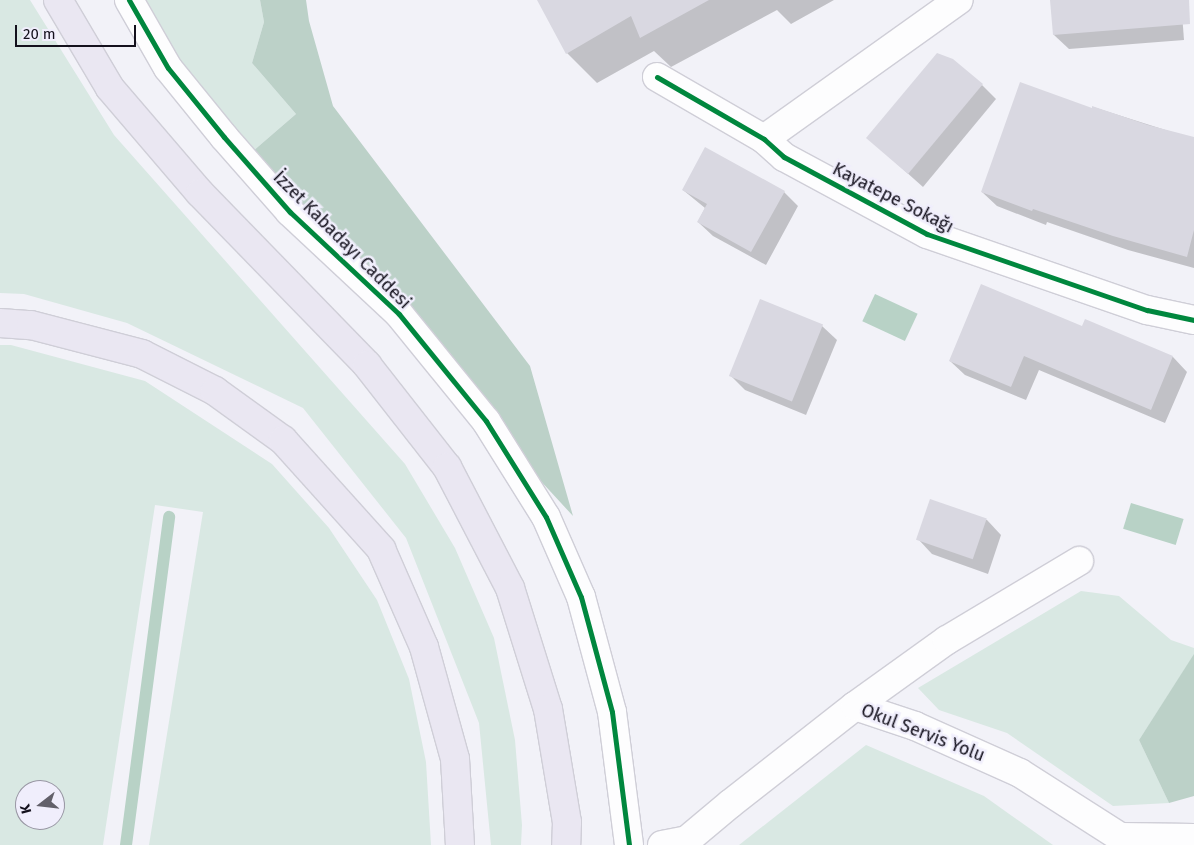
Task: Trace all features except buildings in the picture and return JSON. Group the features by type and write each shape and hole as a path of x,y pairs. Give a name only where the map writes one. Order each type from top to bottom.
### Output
{"highway":[{"path":"58,0 110,88 200,193 367,365 447,467 510,588 546,700 567,822 566,845"},
{"path":"0,323 31,325 142,354 215,391 283,440 381,550 424,647 455,759 460,845"}],"street":[{"name":"İzzet Kabadayı Caddesi","path":"129,0 168,68 224,137 290,212 399,314 480,413 546,517 581,597 612,712 630,845"},
{"path":"764,139 959,0"},
{"name":"Kayatepe Sokağı","path":"656,77 764,139 784,157 927,234 1147,310 1194,320"},
{"path":"855,706 947,640 1079,562"},
{"name":"Okul Servis Yolu","path":"662,845 687,840 855,706 915,726 1020,772 1129,841 1194,838"}],"shaded area":[{"path":"0,0 30,0 114,135 405,464 455,548 494,638 515,740 522,825 521,845 491,845 479,723 406,538 303,408 127,323 24,294 0,293"},
{"path":"132,0 260,0 264,22 252,63 296,114 244,159"},
{"path":"260,0 306,0 309,21 333,106 530,366 573,516 244,159 296,114 252,63 264,22"},
{"path":"875,294 918,314 905,341 862,321"},
{"path":"0,345 11,345 145,381 272,464 329,528 377,600 409,679 426,762 431,845 149,845 203,512 155,505 103,845 0,845"},
{"path":"1131,503 1184,519 1176,545 1123,529"},
{"path":"1081,591 1119,596 1171,640 1194,648 1194,655 1139,740 1169,803 1113,806 1007,733 939,710 918,688"},
{"path":"1194,654 1194,796 1169,803 1139,740"},
{"path":"866,745 984,796 1053,845 739,845"}],"waterway":[{"path":"126,845 169,517"}],"cycle path":[{"path":"129,0 168,68 224,137 290,212 399,314 486,421 546,517 581,597 612,712 629,845"},
{"path":"657,77 764,139 784,157 927,234 1147,310 1194,320"}]}
